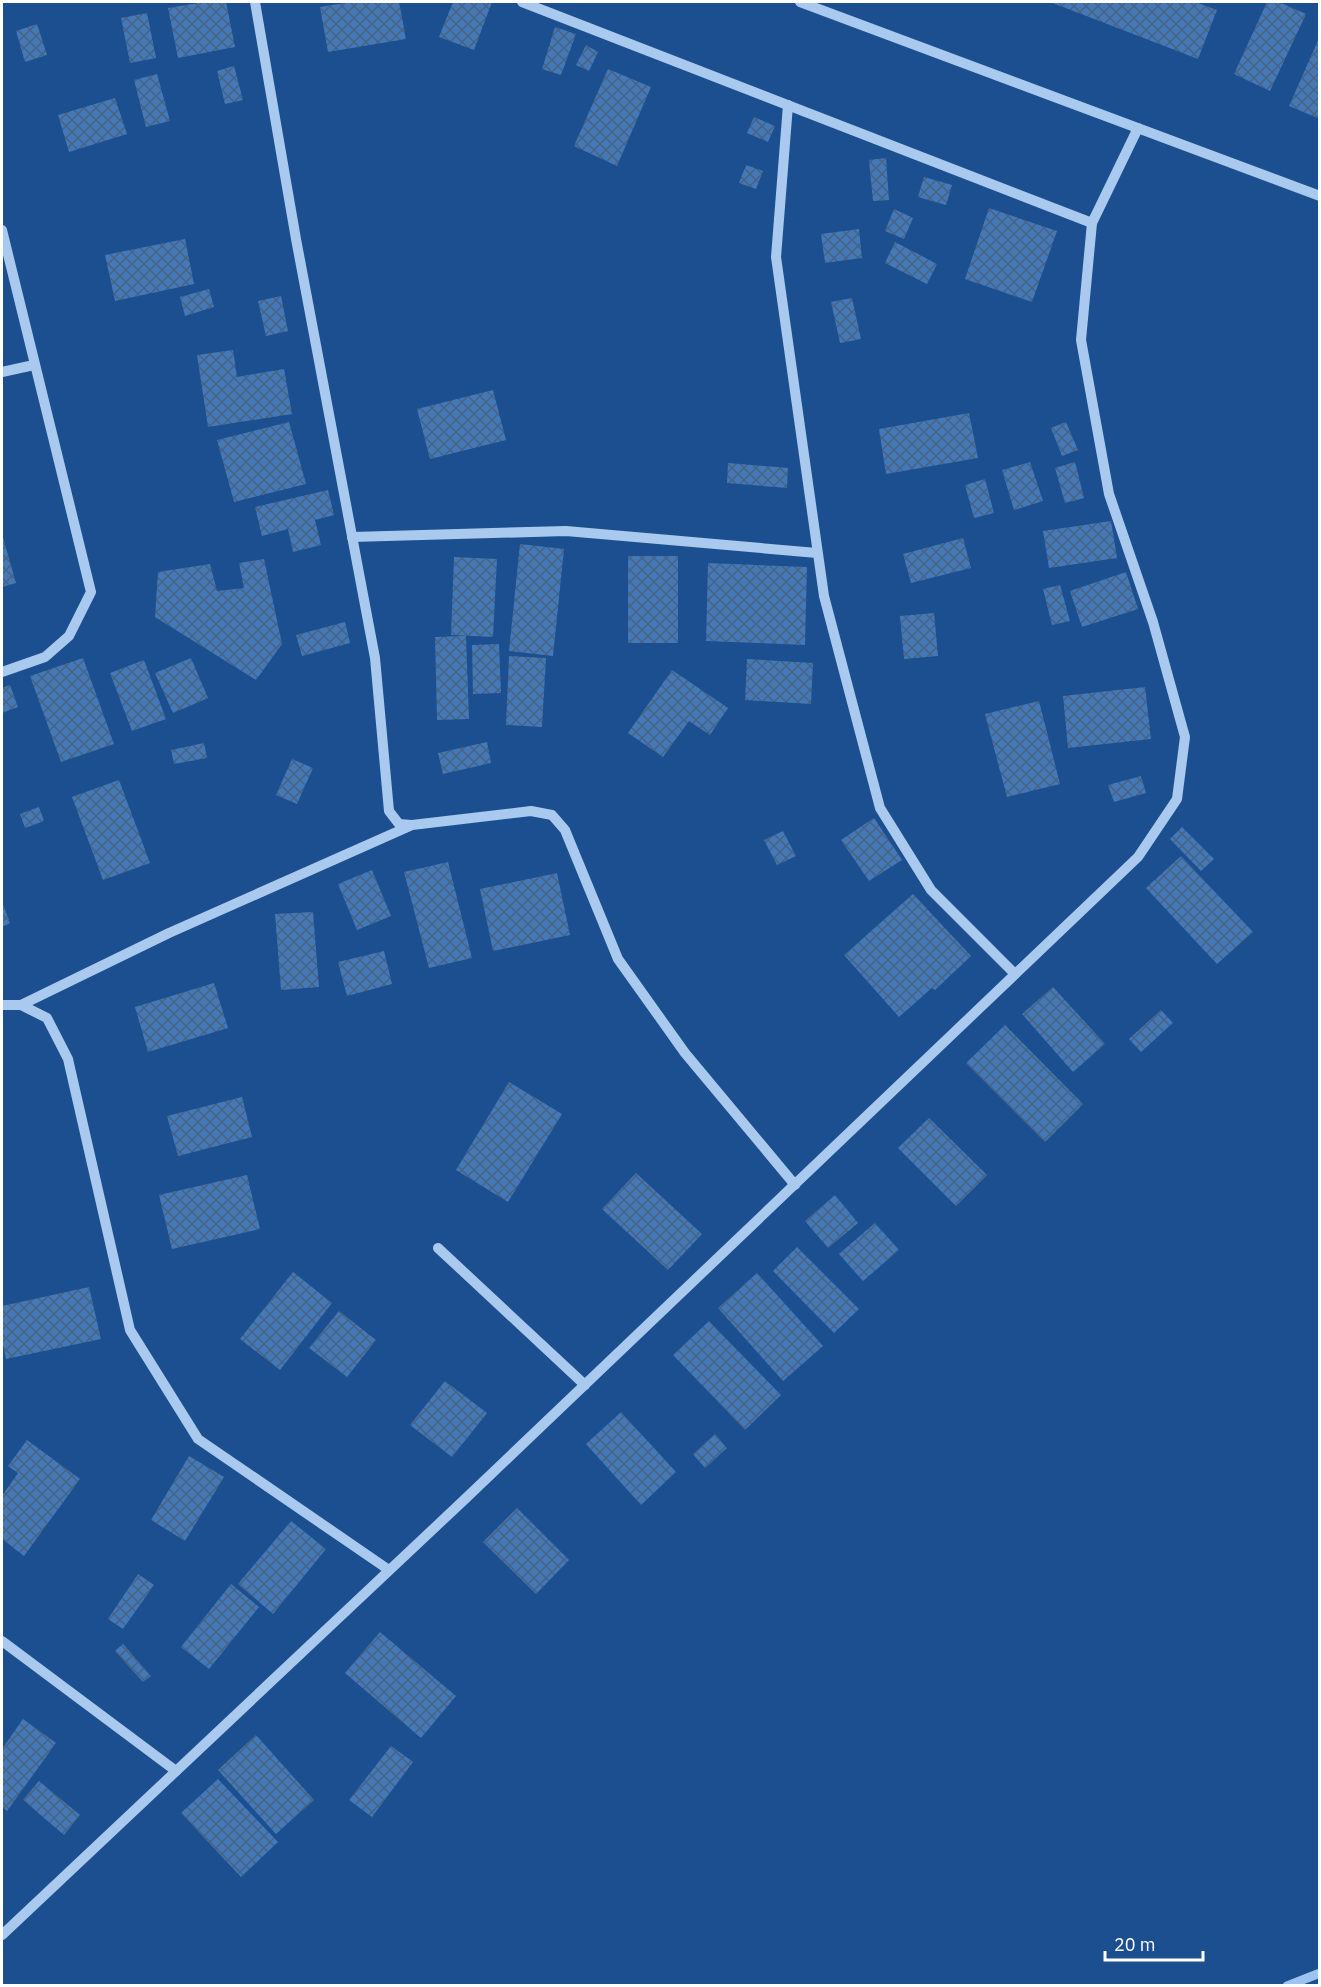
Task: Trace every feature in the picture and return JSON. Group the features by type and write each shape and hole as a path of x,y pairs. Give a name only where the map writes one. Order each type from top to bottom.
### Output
{"street":[{"path":"255,2 296,239 375,658 389,810 399,824 412,825 531,811 552,815 565,830 618,959 685,1053 795,1185"},
{"path":"522,2 1092,223"},
{"path":"800,2 1320,196"},
{"path":"788,105 776,257 824,596 880,808 931,890 1015,974"},
{"path":"2,1935 585,1385 1138,857 1177,799 1185,737 1153,622 1109,494 1081,340 1092,223 1138,128"},
{"path":"2,230 91,592 69,636 45,657 2,672"},
{"path":"2,372 34,364"},
{"path":"352,537 566,531 817,553"},
{"path":"2,1005 21,1005 169,933 412,825"},
{"path":"21,1005 47,1018 68,1059 130,1330 198,1439 389,1570"},
{"path":"438,1248 585,1385"},
{"path":"2,1641 176,1771"}],"building":[{"path":"204,2 226,2 235,47 178,58 168,8"},
{"path":"352,2 399,2 406,39 328,52 320,7"},
{"path":"453,2 492,2 474,50 439,37"},
{"path":"1050,2 1195,2 1217,10 1198,59"},
{"path":"1267,2 1279,2 1306,14 1270,91 1234,74"},
{"path":"147,13 156,58 130,63 121,18"},
{"path":"37,24 47,55 25,62 16,31"},
{"path":"555,27 576,34 561,75 542,69"},
{"path":"1320,36 1320,119 1289,106"},
{"path":"586,45 598,52 589,71 576,65"},
{"path":"234,66 243,100 225,104 217,71"},
{"path":"608,69 651,87 617,166 574,146"},
{"path":"157,74 170,121 146,127 134,80"},
{"path":"115,98 127,134 69,152 58,115"},
{"path":"754,117 775,126 768,142 747,133"},
{"path":"886,158 889,200 873,201 869,160"},
{"path":"746,165 763,171 756,189 739,183"},
{"path":"924,177 952,185 946,205 918,197"},
{"path":"989,208 1057,231 1032,302 965,279"},
{"path":"894,209 913,218 904,239 885,231"},
{"path":"859,229 862,258 825,263 821,234"},
{"path":"185,239 194,284 115,301 105,255"},
{"path":"895,242 937,264 927,284 885,263"},
{"path":"209,289 214,307 185,316 180,297"},
{"path":"281,296 288,331 266,336 258,301"},
{"path":"852,298 861,339 840,343 831,302"},
{"path":"233,350 237,377 284,369 292,414 208,427 197,355"},
{"path":"493,390 506,440 430,459 417,409"},
{"path":"969,413 978,458 886,474 879,429"},
{"path":"289,422 306,484 234,502 217,440"},
{"path":"1066,422 1078,450 1062,456 1051,428"},
{"path":"1030,462 1043,501 1014,510 1002,470"},
{"path":"1075,462 1084,498 1065,503 1055,468"},
{"path":"728,463 788,468 787,488 727,483"},
{"path":"985,479 994,513 974,518 965,485"},
{"path":"328,490 334,515 315,520 321,545 293,552 288,529 262,536 255,507"},
{"path":"1111,521 1117,558 1049,568 1043,531"},
{"path":"2,534 16,583 2,587"},
{"path":"963,538 971,568 911,583 903,554"},
{"path":"520,544 564,549 553,656 509,651"},
{"path":"628,556 678,556 678,643 628,643"},
{"path":"454,557 497,559 493,637 451,635"},
{"path":"264,559 282,644 256,680 155,617 158,572 210,564 217,591 244,588 239,563"},
{"path":"708,563 807,567 805,645 706,641"},
{"path":"1126,572 1138,609 1082,627 1070,591"},
{"path":"1060,585 1070,621 1052,625 1043,589"},
{"path":"934,613 938,656 904,659 900,616"},
{"path":"345,622 350,643 302,656 296,635"},
{"path":"466,636 469,719 437,720 435,637"},
{"path":"499,644 501,693 473,694 472,645"},
{"path":"509,656 546,658 542,727 506,725"},
{"path":"83,658 114,744 61,762 30,676"},
{"path":"191,658 208,698 173,713 155,673"},
{"path":"747,659 813,663 811,704 745,700"},
{"path":"144,660 166,719 132,731 110,673"},
{"path":"672,670 728,708 710,735 689,721 663,757 628,733"},
{"path":"10,685 18,707 2,713 2,688"},
{"path":"1145,687 1151,739 1068,748 1063,696"},
{"path":"1039,701 1060,784 1007,797 985,714"},
{"path":"487,742 491,763 443,774 438,753"},
{"path":"204,743 207,758 174,764 171,750"},
{"path":"292,759 313,768 297,804 276,795"},
{"path":"1141,776 1146,793 1114,802 1108,785"},
{"path":"119,780 150,863 103,880 72,797"},
{"path":"39,807 44,821 25,828 20,814"},
{"path":"874,818 902,860 869,881 841,840"},
{"path":"1182,827 1214,859 1201,871 1170,839"},
{"path":"783,831 796,856 777,865 764,840"},
{"path":"1181,856 1253,932 1217,964 1146,888"},
{"path":"448,862 472,958 429,968 404,872"},
{"path":"372,870 391,916 357,930 338,884"},
{"path":"557,873 570,935 493,951 480,889"},
{"path":"913,894 971,956 935,990 932,988 899,1017 844,955"},
{"path":"2,902 10,923 2,927"},
{"path":"313,912 319,987 281,990 275,914"},
{"path":"384,951 392,984 347,996 338,962"},
{"path":"214,983 228,1028 148,1052 135,1007"},
{"path":"1053,987 1105,1044 1073,1072 1022,1014"},
{"path":"1161,1010 1173,1023 1141,1052 1129,1039"},
{"path":"1005,1025 1083,1104 1045,1142 966,1063"},
{"path":"509,1082 562,1114 508,1202 456,1170"},
{"path":"242,1097 252,1137 178,1156 167,1116"},
{"path":"929,1118 987,1175 956,1206 898,1148"},
{"path":"636,1173 702,1234 668,1270 602,1209"},
{"path":"247,1175 260,1229 172,1249 159,1195"},
{"path":"835,1195 858,1223 828,1248 805,1221"},
{"path":"875,1223 899,1250 863,1281 839,1254"},
{"path":"797,1247 859,1309 834,1333 773,1271"},
{"path":"293,1272 332,1303 280,1370 240,1339"},
{"path":"757,1273 823,1346 783,1381 718,1308"},
{"path":"89,1287 101,1339 6,1359 2,1340 2,1306"},
{"path":"339,1311 376,1340 347,1377 309,1348"},
{"path":"709,1321 781,1395 745,1430 673,1355"},
{"path":"445,1381 487,1413 452,1457 410,1425"},
{"path":"621,1412 676,1472 641,1505 586,1444"},
{"path":"715,1434 727,1448 705,1468 693,1454"},
{"path":"27,1440 80,1479 24,1556 2,1539 2,1496 18,1473 8,1466"},
{"path":"189,1456 224,1477 185,1541 151,1520"},
{"path":"517,1508 569,1560 536,1594 483,1542"},
{"path":"291,1521 326,1549 273,1614 238,1584"},
{"path":"138,1574 154,1585 123,1629 108,1619"},
{"path":"231,1584 259,1607 209,1669 181,1647"},
{"path":"380,1632 456,1696 421,1738 345,1673"},
{"path":"123,1644 151,1676 143,1682 115,1651"},
{"path":"23,1719 56,1743 7,1811 2,1807 2,1749"},
{"path":"256,1735 314,1800 276,1834 218,1770"},
{"path":"391,1746 413,1762 372,1817 349,1800"},
{"path":"218,1779 278,1842 241,1877 181,1813"},
{"path":"39,1781 80,1815 64,1835 23,1800"}],"waterway":[{"path":"1287,1986 1320,1973"}]}
